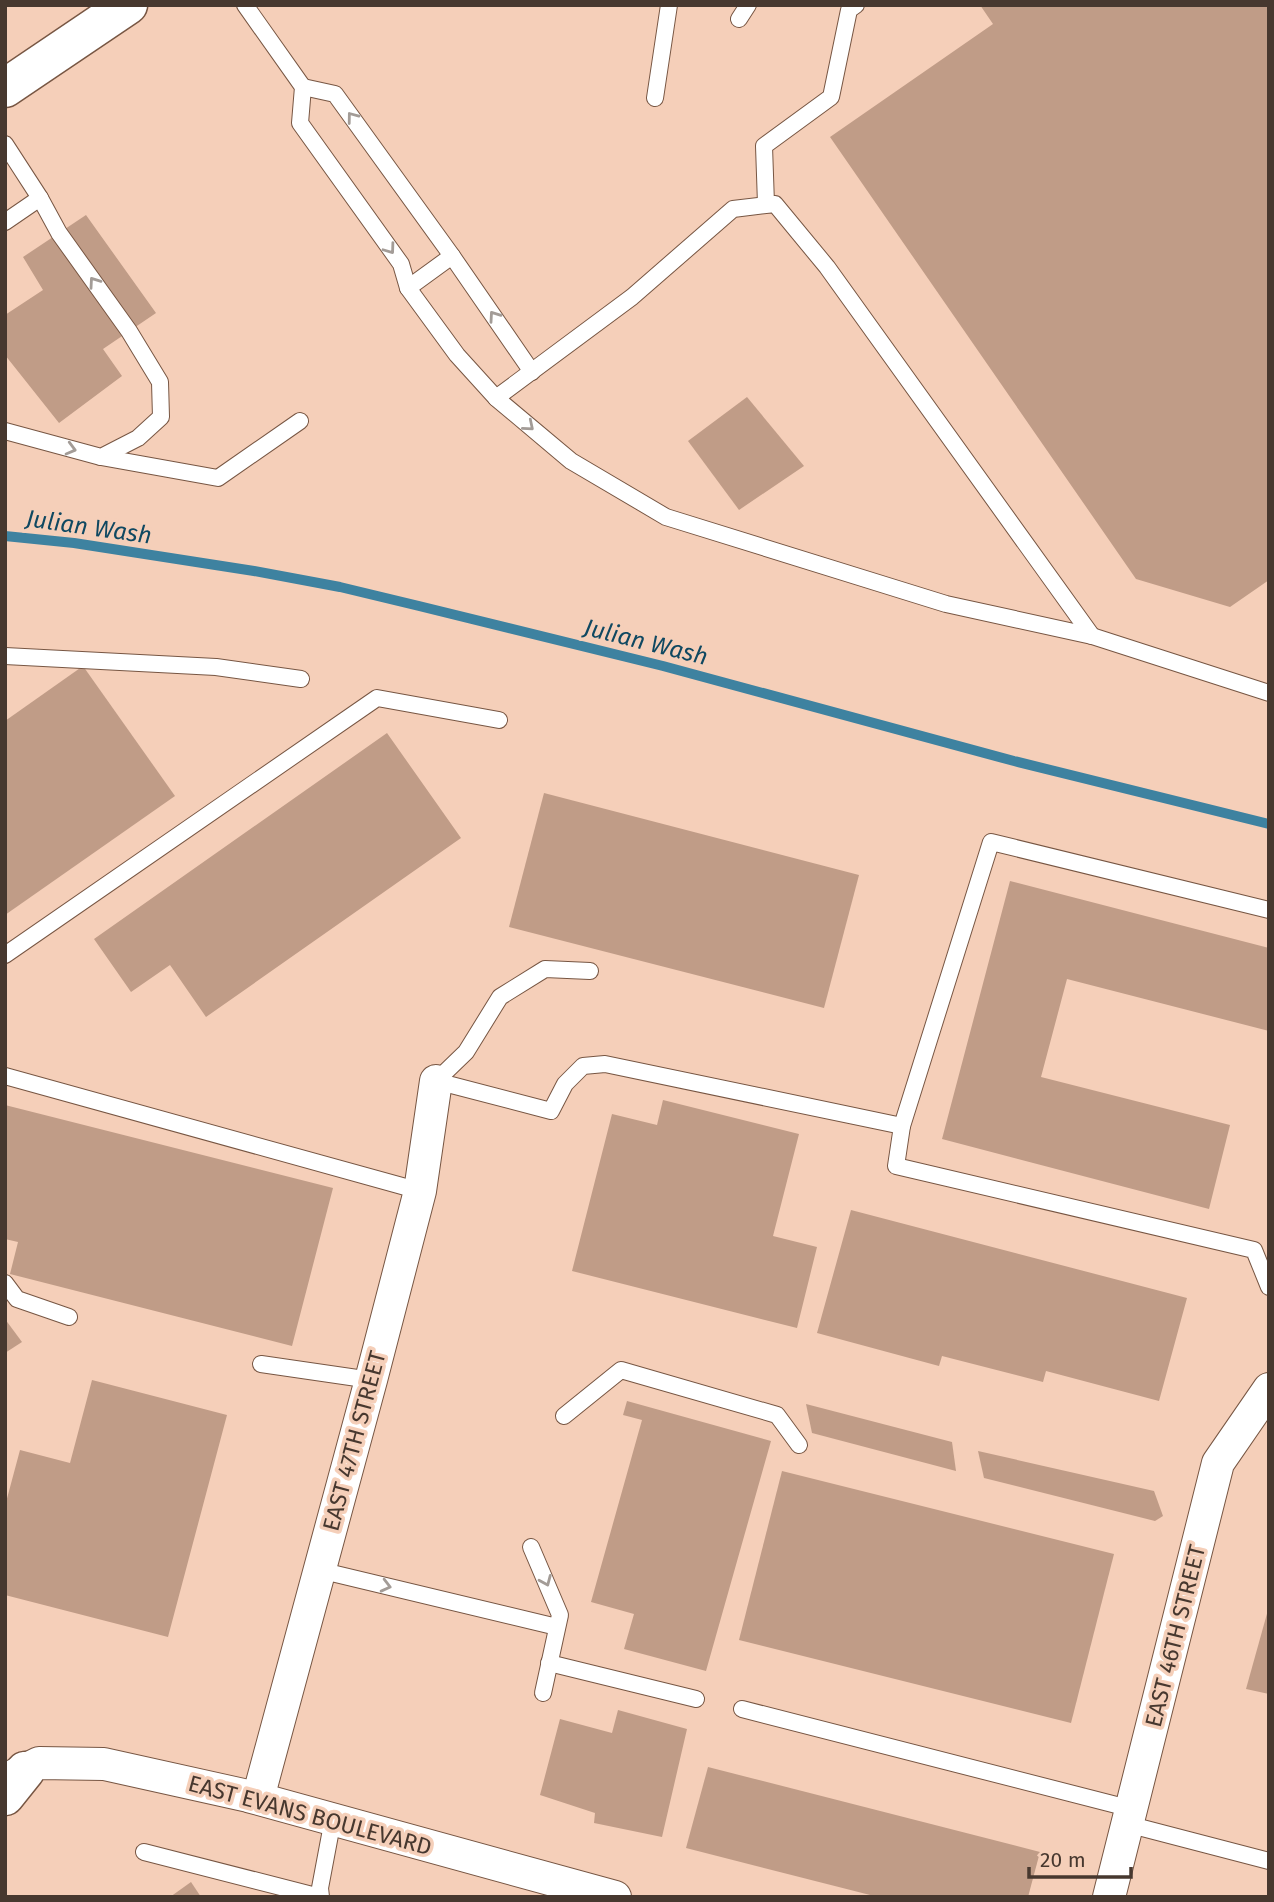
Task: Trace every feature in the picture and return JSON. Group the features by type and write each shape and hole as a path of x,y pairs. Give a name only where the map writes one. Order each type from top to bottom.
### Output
{"main road":[{"path":"5,88 128,5"}],"street":[{"name":"EAST 47TH STREET","path":"258,1798 420,1191 436,1081"},
{"name":"EAST 46TH STREET","path":"1109,1897 1218,1464 1269,1389"},
{"name":"EAST EVANS BOULEVARD","path":"12,1779 40,1763 104,1764 258,1798 615,1897"}],"lane":[{"path":"245,5 303,87 300,123 401,264 408,288 457,355 496,398 570,461 666,517 946,604 1092,636 1269,693"},
{"path":"655,98 668,5"},
{"path":"766,204 764,146 831,97 849,10 856,5"},
{"path":"303,87 335,94 532,372"},
{"path":"5,144 59,233 128,331 160,382 161,417 138,438 101,457"},
{"path":"5,222 40,198"},
{"path":"496,398 632,297 733,209 775,204 827,267 1092,636"},
{"path":"408,288 452,257"},
{"path":"5,431 101,457 218,478 300,421"},
{"path":"5,656 216,667 301,679"},
{"path":"5,955 377,698 499,720"},
{"path":"1269,910 991,842 902,1126 896,1166 1254,1250 1269,1287"},
{"path":"436,1081 466,1052 500,998 545,969 590,971"},
{"path":"436,1081 551,1111 565,1084 583,1066 605,1064 902,1126"},
{"path":"5,1076 420,1191"},
{"path":"5,1283 17,1299 69,1317"},
{"path":"261,1364 371,1380"},
{"path":"564,1416 621,1370 777,1415 799,1445"},
{"path":"531,1547 559,1621 542,1693"},
{"path":"320,1570 559,1621"},
{"path":"550,1663 696,1699"},
{"path":"742,1709 1129,1816 1269,1861"},
{"path":"144,1852 321,1897 320,1888 333,1819"}],"building":[{"path":"980,5 1269,5 1269,580 1230,607 1136,579 830,137 993,24"},
{"path":"86,215 156,313 103,349 122,376 59,423 5,355 5,315 43,290 23,257"},
{"path":"747,397 804,466 739,510 688,441"},
{"path":"83,666 175,796 5,915 5,721"},
{"path":"387,733 461,838 206,1017 170,965 131,992 94,939"},
{"path":"544,793 859,875 824,1008 509,927"},
{"path":"1010,881 1269,948 1269,1031 1067,979 1041,1077 1230,1125 1209,1209 942,1139"},
{"path":"663,1100 799,1134 773,1236 817,1247 797,1328 572,1271 612,1114 657,1125"},
{"path":"5,1105 333,1188 292,1346 10,1274 18,1242 5,1239"},
{"path":"851,1210 1187,1298 1159,1401 1046,1371 1043,1382 942,1356 939,1366 817,1333"},
{"path":"5,1319 22,1342 5,1353"},
{"path":"92,1380 227,1415 168,1637 5,1595 5,1506 20,1450 70,1463"},
{"path":"627,1401 771,1441 706,1671 624,1649 634,1614 591,1602 642,1420 623,1415"},
{"path":"806,1404 952,1442 956,1471 812,1433"},
{"path":"978,1451 1154,1491 1163,1516 1155,1521 984,1478"},
{"path":"782,1471 1114,1554 1071,1723 739,1640"},
{"path":"1269,1610 1269,1694 1246,1689"},
{"path":"618,1710 687,1729 662,1837 594,1823 595,1813 540,1795 560,1719 612,1733"},
{"path":"708,1767 1040,1852 1028,1897 878,1897 686,1848"},
{"path":"191,1882 201,1897 170,1897"}],"waterway":[{"name":"Julian Wash","path":"5,536 74,543 340,587 663,666 1014,761 1269,824"}]}
